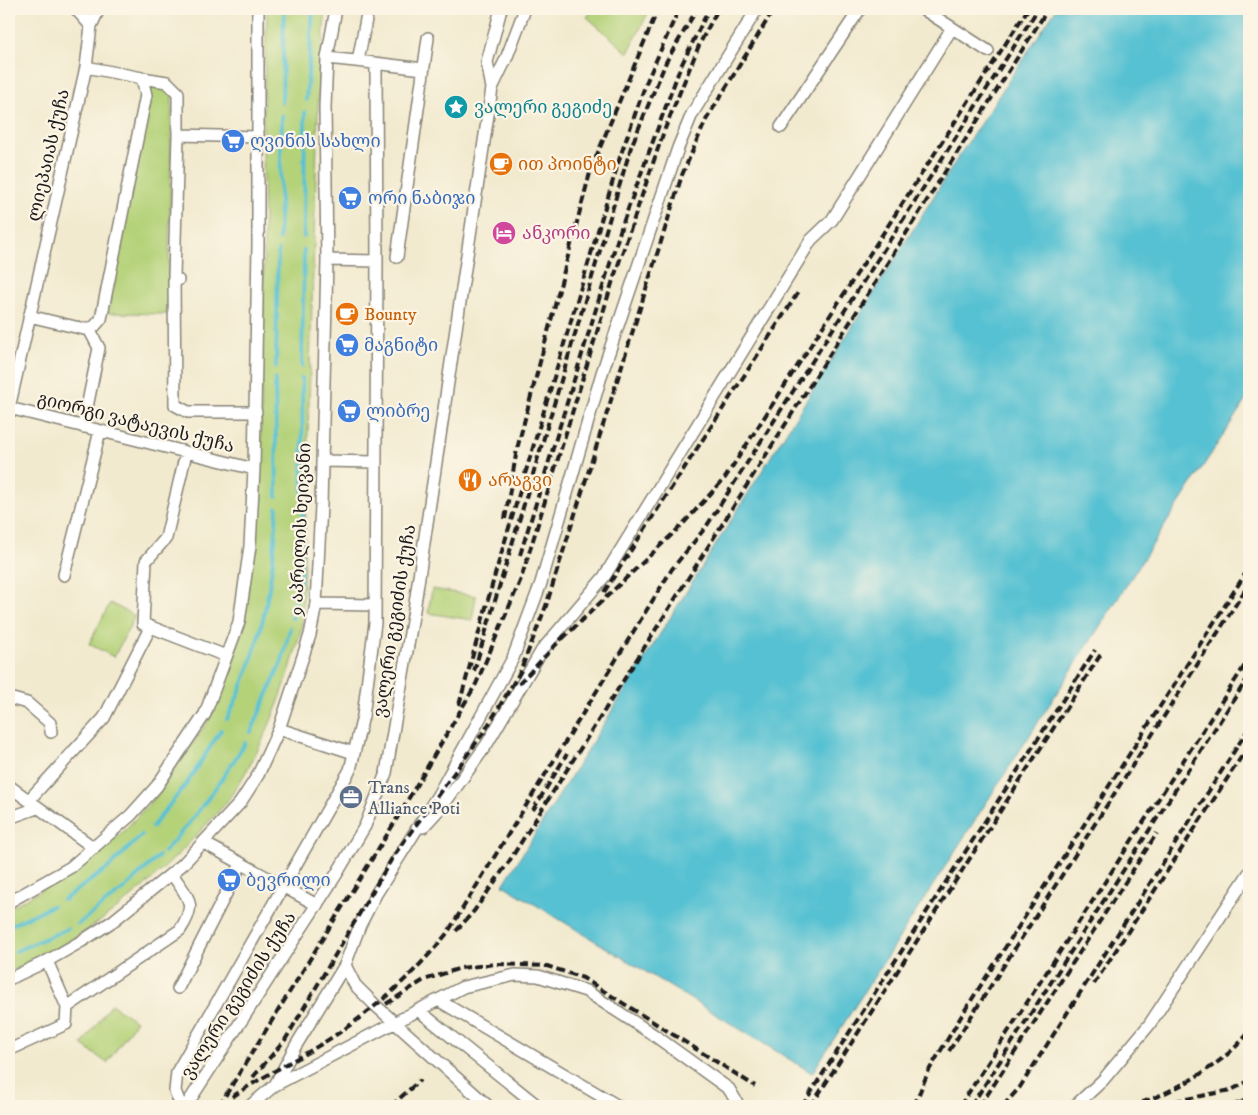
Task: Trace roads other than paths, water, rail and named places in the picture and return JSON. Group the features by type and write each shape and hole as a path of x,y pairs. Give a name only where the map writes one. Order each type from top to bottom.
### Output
{"street":[{"path":"76,9 91,24"},
{"name":"ლიეპაიას ქუჩა","path":"84,9 91,24"},
{"name":"ლიეპაიას ქუჩა","path":"9,408 86,67 94,9"},
{"name":"ლიეპაიას ქუჩა","path":"91,24 99,9"},
{"path":"9,902 71,867 131,815 157,786 206,714 238,622 249,555 256,412 258,9"},
{"name":"9 აპრილის ხეივანი","path":"9,979 47,961 113,921 172,874 204,844 240,803 258,775 279,729 310,635 316,604 323,461 327,260 325,107 327,58 336,9"},
{"path":"358,61 368,9"},
{"name":"ვალერი გეგიძის ქუჩა","path":"492,88 487,62 502,9"},
{"name":"ვალერი გეგიძის ქუჩა","path":"186,1106 317,905 365,826 386,774 414,610 492,88 506,59 525,9"},
{"path":"275,1085 295,1047 345,965 360,925 397,856 438,795 513,658 541,583 602,373 678,148 692,114 757,9"},
{"path":"781,127 860,9"},
{"path":"924,9 988,51"},
{"path":"397,856 444,804 487,744 542,650 604,576 811,240 832,220 952,28"},
{"path":"397,256 428,38"},
{"path":"327,58 423,69"},
{"path":"181,1106 175,1091 177,1072 350,770 363,716 375,623 377,261 376,69 374,63"},
{"path":"86,67 167,82 178,93 176,405 188,412 256,412"},
{"path":"89,329 101,318 146,94 142,78"},
{"path":"178,135 258,137"},
{"path":"327,260 377,261"},
{"path":"29,316 89,329"},
{"path":"83,427 99,348 89,329"},
{"name":"გიორგი ვატაევის ქუჩა","path":"9,408 254,469"},
{"path":"64,575 100,431"},
{"path":"186,452 166,538 146,562 143,624 226,656"},
{"path":"323,461 376,462"},
{"path":"316,604 375,605"},
{"path":"9,818 33,804 104,718 150,628"},
{"path":"9,698 27,703 50,723 51,732"},
{"path":"279,729 354,753"},
{"path":"9,786 94,848"},
{"path":"204,844 317,905"},
{"path":"178,988 241,864"},
{"path":"1075,1106 1103,1080 1149,1025 1249,873"},
{"path":"67,1007 180,930 190,915 190,902 172,874"},
{"path":"9,1050 66,1024 67,1007 47,961"},
{"path":"345,965 355,985 393,1023 488,1106"},
{"path":"250,1106 275,1085 463,987 515,975 538,976 586,991 654,1035 729,1089 739,1106"},
{"path":"438,1000 618,1106"},
{"path":"418,1010 538,1106"},
{"path":"1244,1106 1249,1104"}],"water":[{"path":"1056,9 1249,9 1249,395 812,1073 503,885 959,156"}],"waterway":[{"path":"282,103 284,9"},
{"path":"306,100 313,9"},
{"path":"304,237 305,112"},
{"path":"279,239 282,115"},
{"path":"302,366 304,250"},
{"path":"276,367 278,251"},
{"path":"302,378 303,498"},
{"path":"275,379 277,497"},
{"path":"227,719 249,668 264,616 273,563 277,508"},
{"path":"292,618 300,579 303,510"},
{"path":"251,732 282,661 290,628"},
{"path":"152,827 187,783 221,730"},
{"path":"164,852 207,800 245,743"},
{"path":"63,900 108,868 142,835"},
{"path":"78,924 124,889 159,856"},
{"path":"9,926 52,906"},
{"path":"16,951 67,929"}],"railway":[{"path":"505,519 517,449 591,169 658,9"},
{"path":"459,705 496,571 620,157 646,83 679,9"},
{"path":"474,671 631,147 666,62 697,9"},
{"path":"520,555 621,228 680,68 709,9"},
{"path":"219,1106 393,825 476,684 521,579 613,280 664,131 700,43 718,9"},
{"path":"253,1077 285,1040 394,855 484,732 520,672 546,606 682,175 706,120 774,9"},
{"path":"562,639 681,526 725,478 1028,9"},
{"path":"232,1097 327,1041 355,1022 384,999 411,973 448,932 672,569 706,527 1038,9"},
{"path":"456,931 474,911 508,863 1048,9"},
{"path":"604,592 799,291"},
{"path":"914,1106 928,1072 965,1010 1249,568"},
{"path":"949,1051 1249,584"},
{"path":"519,684 565,635"},
{"path":"802,1106 1095,650"},
{"path":"811,1106 1101,654"},
{"path":"960,1106 1249,659"},
{"path":"971,1106 1249,676"},
{"path":"1003,1106 1020,1087 1249,728"},
{"path":"1094,984 1249,745"},
{"path":"533,810 567,754"},
{"path":"980,1106 1157,833"},
{"path":"386,1004 424,980 461,968 496,964 547,966 583,978 755,1086"},
{"path":"1131,1106 1163,1094 1196,1077 1226,1056 1249,1032"},
{"path":"391,1106 420,1080"},
{"path":"1151,1106 1231,1090 1249,1081"},
{"path":"1231,1106 1249,1100"}],"place":[{"name":"ვალერი გეგიძე","path":"456,107"},
{"name":"ღვინის სახლი","path":"233,141"},
{"name":"ით პოინტი","path":"501,164"},
{"name":"ორი ნაბიჯი","path":"350,198"},
{"name":"ანკორი","path":"504,233"},
{"name":"Bounty","path":"347,314"},
{"name":"მაგნიტი","path":"347,345"},
{"name":"ლიბრე","path":"349,411"},
{"name":"არაგვი","path":"470,480"},
{"name":"Trans Alliance Poti","path":"351,797"},
{"name":"ბევრილი","path":"229,880"}]}
